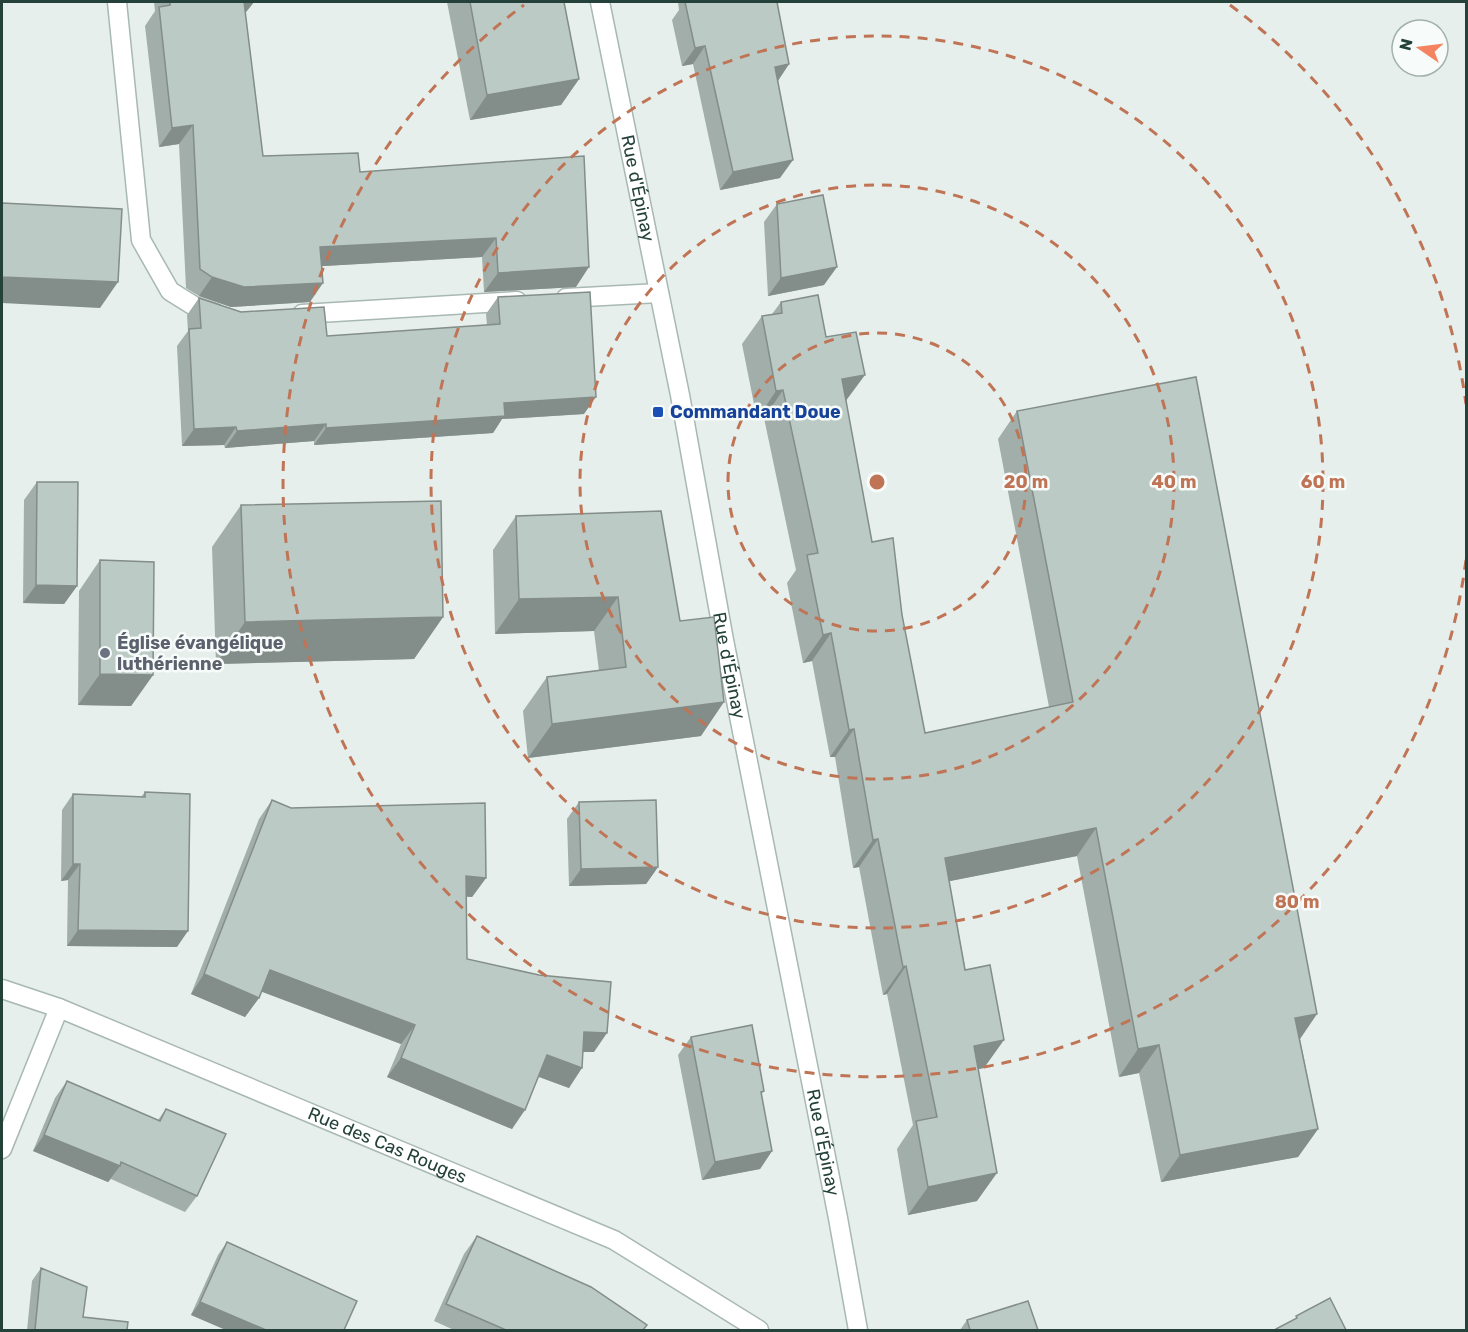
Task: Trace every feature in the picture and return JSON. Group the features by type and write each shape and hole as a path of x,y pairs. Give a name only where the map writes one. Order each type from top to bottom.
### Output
{"street":[{"path":"117,2 141,240 170,291 194,306 229,318"},
{"name":"Rue d'Épinay","path":"600,2 680,395 728,663 858,1330"},
{"path":"288,314 659,293"},
{"name":"Rue des Cas Rouges","path":"2,989 59,1008 614,1240 759,1330"},
{"path":"2,1149 59,1008"}],"building":[{"path":"170,2 244,2 263,156 358,153 360,172 584,156 589,267 498,273 496,238 320,247 323,283 244,287 212,277 200,269 193,125 172,128 159,7 170,5"},
{"path":"470,2 564,2 579,79 487,95"},
{"path":"685,2 777,2 789,64 775,67 793,160 733,172 705,46 695,48"},
{"path":"823,195 837,267 781,278 777,204"},
{"path":"2,203 122,209 118,282 2,277"},
{"path":"590,292 596,397 504,403 505,416 326,428 326,424 237,431 236,427 194,429 189,329 201,328 199,298 241,312 324,307 327,336 500,324 498,297"},
{"path":"818,295 826,337 856,332 865,375 842,379 872,542 893,538 902,615 925,733 1073,702 1017,411 1196,377 1317,1014 1295,1018 1318,1129 1180,1155 1159,1045 1138,1049 1096,828 945,858 965,970 990,965 1004,1040 974,1046 997,1173 928,1187 916,1121 937,1117 906,966 903,967 878,839 873,840 854,729 849,730 831,633 823,635 807,555 818,553 783,390 776,391 762,316 782,313 781,302"},
{"path":"37,482 78,482 77,586 36,585"},
{"path":"441,501 443,617 245,622 241,505"},
{"path":"661,511 680,621 714,617 724,702 552,724 547,677 626,667 618,597 519,599 516,516"},
{"path":"100,560 154,562 153,675 100,674"},
{"path":"145,792 190,794 188,931 78,930 80,864 73,864 73,794 145,797"},
{"path":"272,800 291,808 485,803 486,878 466,876 467,959 539,975 611,982 607,1033 584,1032 582,1068 547,1055 525,1110 401,1058 415,1025 270,970 259,998 204,974"},
{"path":"656,800 658,867 581,869 579,802"},
{"path":"752,1025 772,1151 715,1162 691,1037"},
{"path":"67,1081 160,1121 166,1109 226,1134 197,1196 121,1162 120,1166 44,1135"},
{"path":"477,1236 591,1287 647,1325 643,1330 506,1330 446,1304"},
{"path":"227,1242 357,1301 344,1330 266,1330 200,1302"},
{"path":"41,1268 87,1287 83,1317 128,1322 127,1330 35,1330"},
{"path":"1330,1298 1346,1330 1276,1329 1297,1318 1296,1316"},
{"path":"1028,1301 1038,1330 970,1330 967,1320"}],"place":[{"name":"Commandant Doue","path":"658,412"},
{"name":"Église évangélique luthérienne","path":"105,653"}]}
